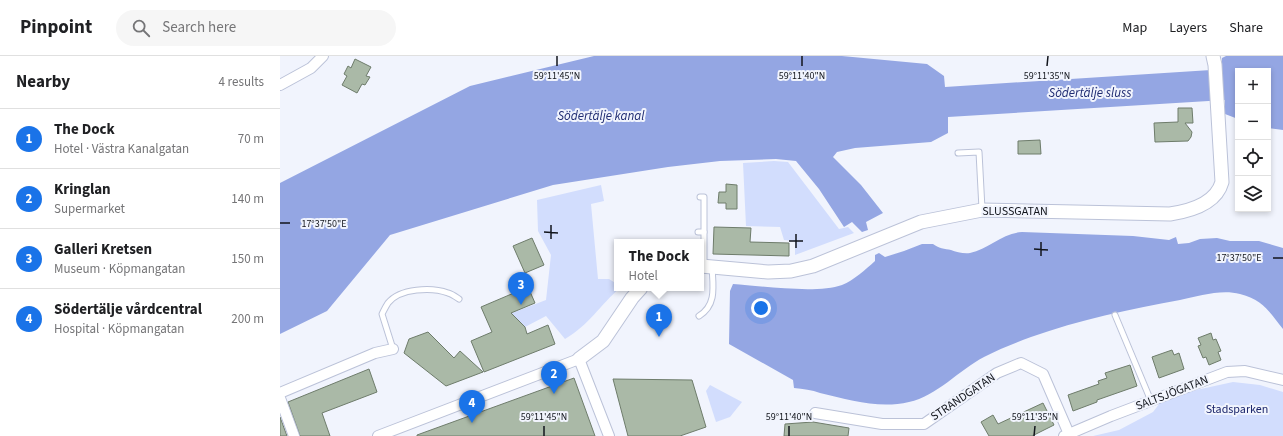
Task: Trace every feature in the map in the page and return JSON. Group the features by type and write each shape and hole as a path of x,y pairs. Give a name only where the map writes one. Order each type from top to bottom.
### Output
{"street":[{"path":"280,85 311,68 323,56"},
{"name":"SLUSSGATAN","path":"706,266 768,272 791,271 813,266 920,222 982,210 1170,214 1196,208 1220,190 1222,182 1214,60"},
{"path":"378,436 579,359 603,341 632,298 639,291"},
{"path":"280,393 375,353 393,349"},
{"path":"579,359 609,436"},
{"name":"STRANDGATAN","path":"815,413 882,424 924,424 997,374 1021,363 1043,374 1066,435"},
{"name":"SALTSJÖGATAN","path":"1066,435 1111,416 1227,372 1245,371 1283,380"},
{"path":"280,398 294,436"}],"lane":[{"path":"958,153 979,152 982,210"},
{"path":"699,316 706,312 712,300 706,266 704,197 700,197"},
{"path":"698,232 704,232"},
{"path":"393,349 382,314 389,302 401,294 412,290 424,289 448,293 459,299"},
{"path":"1115,315 1151,401"}],"green space":[{"path":"774,161 788,162 839,229 848,227 854,233 795,255 795,241 784,240 780,227 746,226 743,163"},
{"path":"601,185 604,201 591,204 598,279 609,279 614,282 614,291 616,291 581,328 565,339 546,316 525,327 522,324 505,330 494,320 546,300 551,255 538,231 537,200"},
{"name":"Stadsparken","path":"1233,382 1260,385 1283,392 1283,436 1093,436 1119,430 1153,412 1160,403 1187,392"},
{"path":"710,385 742,402 730,417 716,422 706,391"}],"water":[{"name":"Södertälje kanal","path":"594,56 842,56 927,64 944,76 945,87 1211,70 1222,68 1222,58 1226,56 1283,56 1283,130 1271,128 1271,68 1235,68 1235,118 1225,114 1225,100 948,117 948,133 931,142 855,148 837,152 833,157 861,185 883,213 866,222 868,230 862,232 852,222 844,227 819,189 796,161 776,159 720,161 668,167 553,185 390,235 327,311 280,334 280,183 470,86"},
{"path":"1022,232 1133,236 1169,240 1176,237 1178,244 1189,243 1200,239 1217,238 1230,241 1259,241 1283,248 1283,329 1265,307 1248,297 1240,294 1225,292 1202,295 1142,307 1068,325 1031,337 984,357 938,389 919,399 887,405 864,403 811,390 794,388 793,380 729,344 730,291 733,284 789,289 831,288 842,285 855,278 875,261 875,255 879,253 885,257 922,244 933,244 958,252 970,253 1008,235"}],"building":[{"path":"355,59 371,67 366,76 370,77 365,85 362,84 357,93 342,85 347,76 344,74 348,66 351,68"},
{"path":"1178,108 1192,108 1193,123 1185,123 1192,132 1191,137 1188,141 1155,142 1154,123 1178,122"},
{"path":"1040,140 1041,154 1018,154 1018,141"},
{"path":"726,184 737,185 737,209 726,209 726,203 718,203 719,192 726,192"},
{"path":"714,227 751,228 750,242 789,243 789,256 713,254"},
{"path":"532,238 544,265 525,273 513,246"},
{"path":"528,287 535,303 511,313 525,327 527,334 548,325 555,344 484,372 471,341 492,332 481,307"},
{"path":"428,332 454,358 460,351 483,372 446,386 404,353 409,339"},
{"path":"1211,333 1213,340 1216,339 1221,351 1218,352 1221,360 1209,365 1206,357 1203,358 1198,346 1201,345 1198,338"},
{"path":"1172,350 1174,355 1179,353 1184,369 1159,378 1152,357"},
{"path":"1130,365 1137,386 1097,400 1097,402 1073,411 1068,395 1099,384 1098,381 1107,378 1105,373"},
{"path":"369,369 377,392 322,413 330,436 300,436 288,402"},
{"path":"574,378 595,436 417,436 417,435"},
{"path":"613,379 692,380 706,427 680,436 628,436"},
{"path":"1043,403 1054,425 1032,436 989,436 981,422 993,415 998,424"},
{"path":"280,417 287,436 280,436"},
{"path":"813,422 849,428 848,436 784,436 785,424"}],"place":[{"name":"Galleri Kretsen","path":"521,305"},
{"name":"The Dock","path":"659,337"},
{"name":"Kringlan","path":"554,394"},
{"name":"Södertälje vårdcentral","path":"472,423"}],"water label":[{"name":"Södertälje sluss","path":"1090,93"}]}
